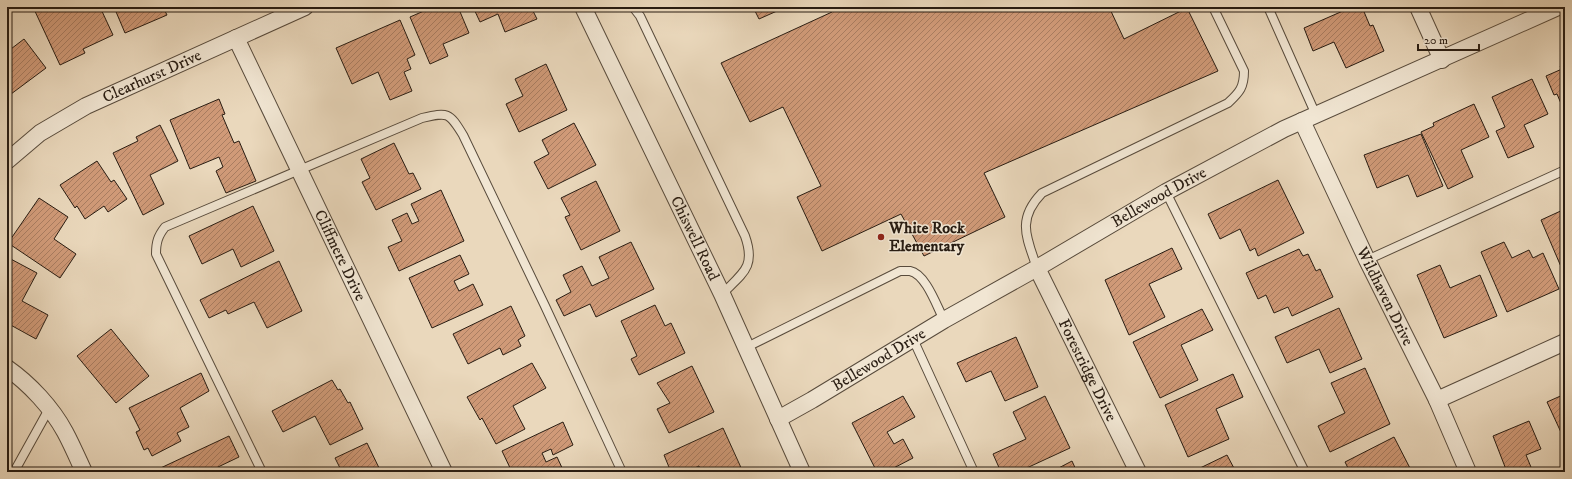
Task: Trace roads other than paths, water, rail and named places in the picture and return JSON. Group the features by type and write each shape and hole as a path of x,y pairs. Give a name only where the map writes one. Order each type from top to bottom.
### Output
{"street":[{"name":"Clearhurst Drive","path":"7,161 40,133 86,106 306,7"},
{"name":"Chiswell Road","path":"583,7 747,347 802,472"},
{"path":"1418,7 1442,60"},
{"name":"Bellewood Drive","path":"778,419 944,320 1037,268 1166,192 1284,129 1442,60 1558,7"},
{"name":"Cliffmere Drive","path":"236,38 298,171 444,472"},
{"name":"Wildhaven Drive","path":"1309,118 1367,260 1436,400 1468,472"},
{"name":"Forestridge Drive","path":"1037,268 1138,472"},
{"path":"1436,400 1565,342"},
{"path":"7,368 24,380 49,409 65,431 84,472"}],"lane":[{"path":"633,7 644,23 746,236 750,248 750,261 745,272 722,294"},
{"path":"1037,268 1025,231 1027,216 1032,203 1042,193 1228,104 1239,93 1244,81 1244,71 1213,7"},
{"path":"1268,7 1309,118"},
{"path":"262,472 156,254 156,242 160,233 166,227 422,118 441,113 450,116 463,135 532,277 622,472"},
{"path":"1367,260 1565,170"},
{"path":"1166,192 1305,472"},
{"path":"747,347 900,271 910,271 920,276 927,286 944,320"},
{"path":"913,339 974,472"},
{"path":"14,472 49,409"}],"place":[{"name":"White Rock Elementary","path":"881,237"}]}
